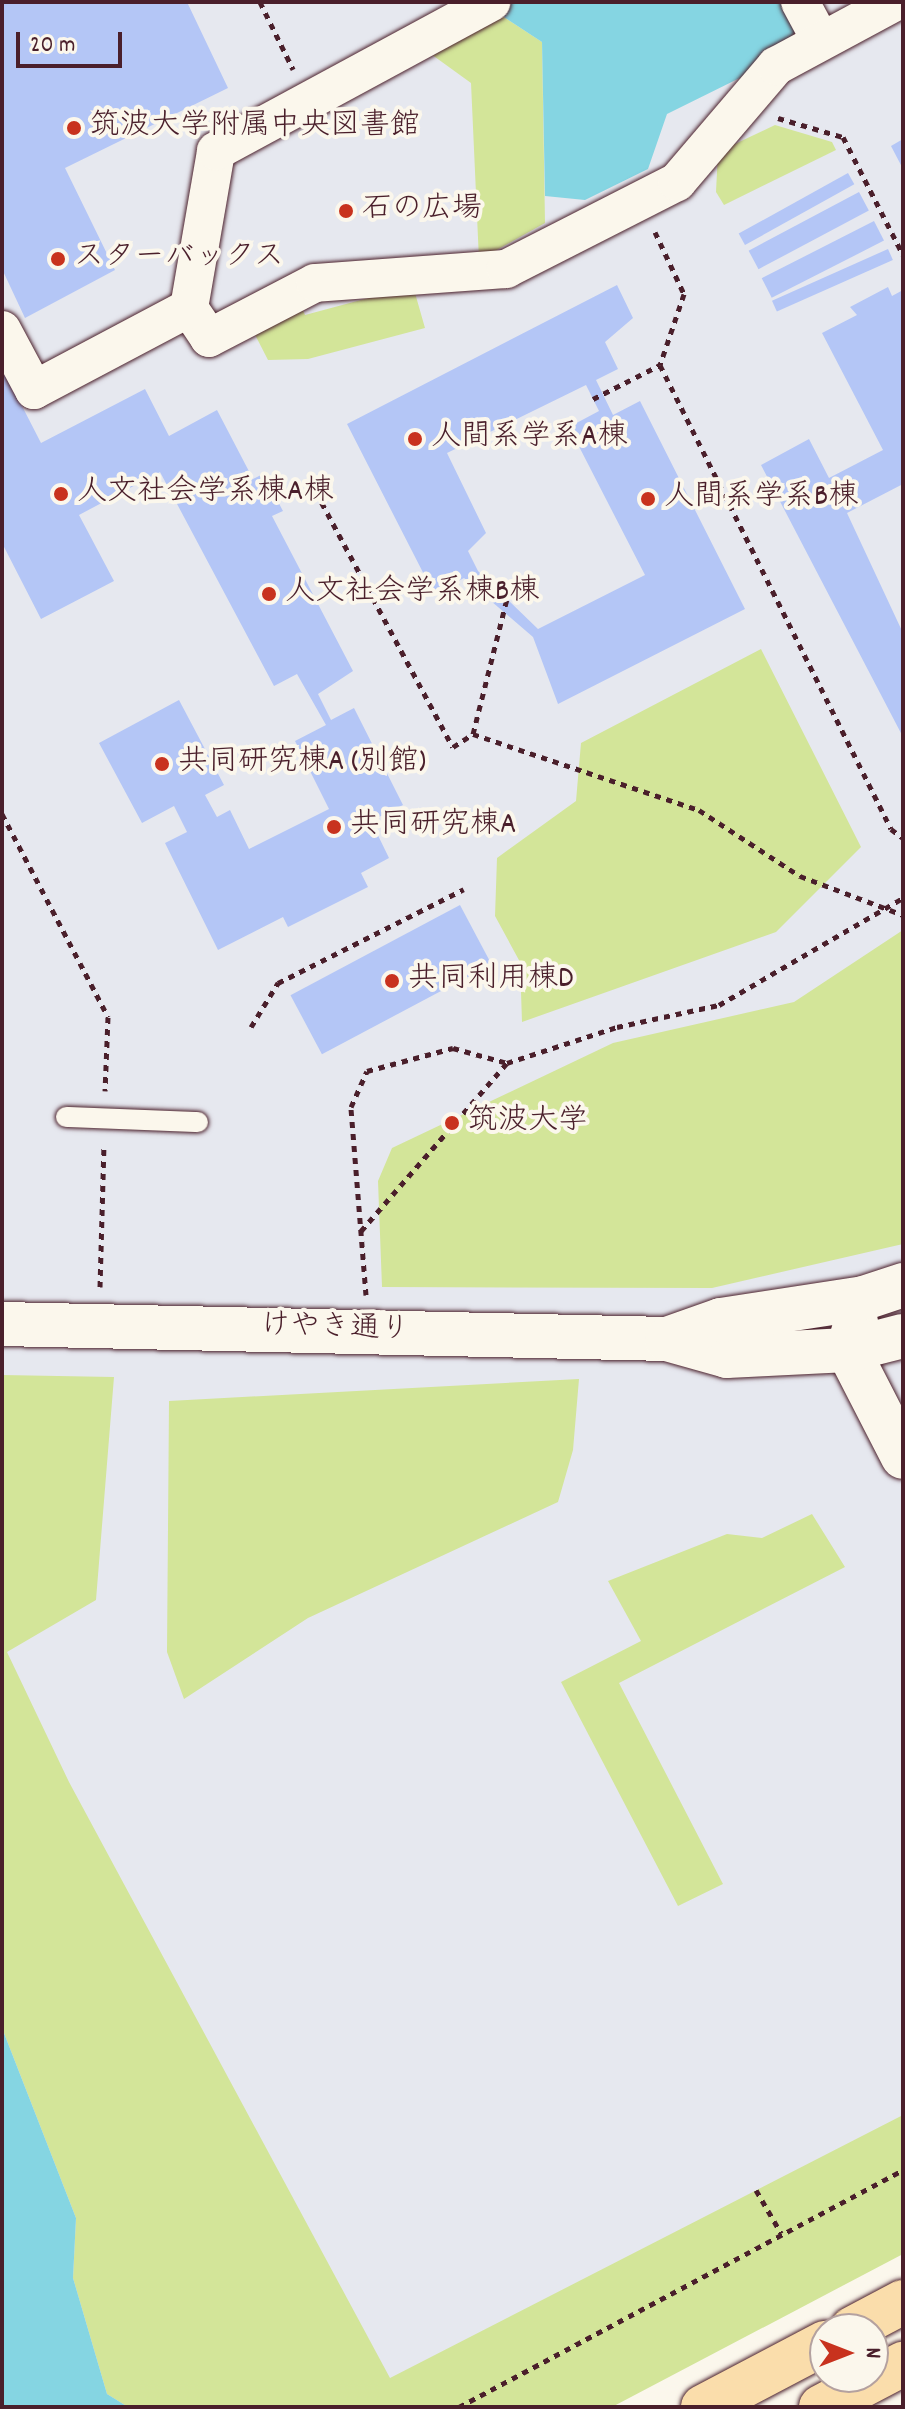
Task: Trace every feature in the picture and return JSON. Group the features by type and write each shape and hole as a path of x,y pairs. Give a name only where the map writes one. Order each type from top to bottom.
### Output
{"main road":[{"path":"882,2313 903,2302"},
{"path":"703,2407 809,2351"},
{"path":"821,2407 903,2364"}],"street":[{"path":"491,2 216,151 189,308 209,338 315,283 506,269 677,182 776,66 895,2"},
{"path":"800,2 821,41"},
{"path":"2,330 34,390 189,308"},
{"path":"883,1291 902,1339"},
{"path":"883,1291 848,1350 903,1457"},
{"name":"けやき通り","path":"667,1339 721,1320 883,1291"},
{"name":"けやき通り","path":"2,1324 667,1339 727,1356 848,1350 902,1339"}],"lane":[{"path":"66,1117 198,1122"}],"path":[{"path":"260,2 288,60"},
{"path":"738,107 843,137 903,255"},
{"path":"593,399 660,365 684,294 654,229 664,219"},
{"path":"660,365 891,829 903,838"},
{"path":"316,492 453,747 473,734 507,599"},
{"path":"473,734 699,810 800,876 903,915"},
{"path":"2,816 108,1017 100,1287"},
{"path":"251,1027 278,983 464,889"},
{"path":"361,1231 507,1063 617,1027 719,1005 903,898"},
{"path":"367,1296 351,1107 367,1071 453,1048 507,1063"},
{"path":"459,2407 903,2170"},
{"path":"756,2190 781,2233"}],"shaded area":[{"name":"筑波大学","path":"2,2 903,2 903,2244 599,2407 2,2407"}],"green space":[{"path":"493,10 542,42 545,223 479,260 471,83 424,49"},
{"path":"775,125 832,142 836,150 724,205 716,192 718,152"},
{"path":"413,286 425,328 308,359 268,360 251,327 300,303 305,315"},
{"path":"761,649 861,847 776,932 522,1022 520,962 495,916 497,858 576,801 581,743"},
{"path":"903,930 903,1244 712,1288 382,1287 378,1181 392,1148 613,1043 794,1002"},
{"path":"2,1375 114,1377 96,1600 7,1652 69,1782 390,2378 903,2115 903,2254 612,2407 128,2407 107,2394 73,2278 76,2218 2,2028"},
{"path":"579,1379 573,1450 558,1502 308,1618 184,1699 167,1652 169,1401"},
{"path":"812,1514 845,1567 619,1683 723,1884 678,1906 561,1682 641,1641 608,1581 727,1534 762,1538"}],"water":[{"path":"507,2 782,2 801,20 782,57 667,114 648,169 585,200 545,196 542,42 493,10"},
{"path":"2,2028 76,2218 73,2278 107,2394 128,2407 2,2407"}],"building":[{"name":"筑波大学附属中央図書館","path":"2,2 187,2 228,88 65,168 115,270 25,318 2,269"},
{"path":"903,139 903,169 891,146"},
{"path":"848,173 854,184 745,245 739,234"},
{"path":"859,192 869,211 758,269 749,251"},
{"path":"874,221 884,241 772,298 762,278"},
{"path":"888,249 893,260 777,312 772,301"},
{"path":"617,285 633,318 605,342 618,369 596,380 613,415 640,401 745,609 558,704 533,637 464,578 434,594 347,424","holes":["586,385 599,411 569,427 645,575 538,629 478,571 468,551 486,533 447,453"]},
{"path":"888,287 892,296 903,290 903,484 847,513 903,633 903,737 761,465 809,439 829,478 883,450 822,333 857,315 850,307"},
{"path":"2,367 41,443 145,389 169,436 217,410 253,479 263,474 283,511 272,516 353,671 318,694 331,720 354,708 403,805 371,821 389,858 361,873 368,887 288,927 283,917 218,950 165,843 187,832 174,806 142,823 99,743 179,700 224,785 205,795 217,817 230,810 249,849 329,809 295,741 326,725 297,674 274,686 160,472 79,515 114,581 41,619 2,543"},
{"name":"共同利用棟D","path":"460,905 491,964 322,1054 290,995"}],"place":[{"name":"筑波大学附属中央図書館","path":"74,128"},
{"name":"石の広場","path":"346,211"},
{"name":"スターバックス","path":"58,259"},
{"name":"人間系学系A棟","path":"415,439"},
{"name":"人文社会学系棟A棟","path":"61,494"},
{"name":"人間系学系B棟","path":"648,499"},
{"name":"人文社会学系棟B棟","path":"269,594"},
{"name":"共同研究棟A (別館)","path":"162,764"},
{"name":"共同研究棟A","path":"334,827"},
{"name":"共同利用棟D","path":"392,981"},
{"name":"筑波大学","path":"452,1123"}]}
